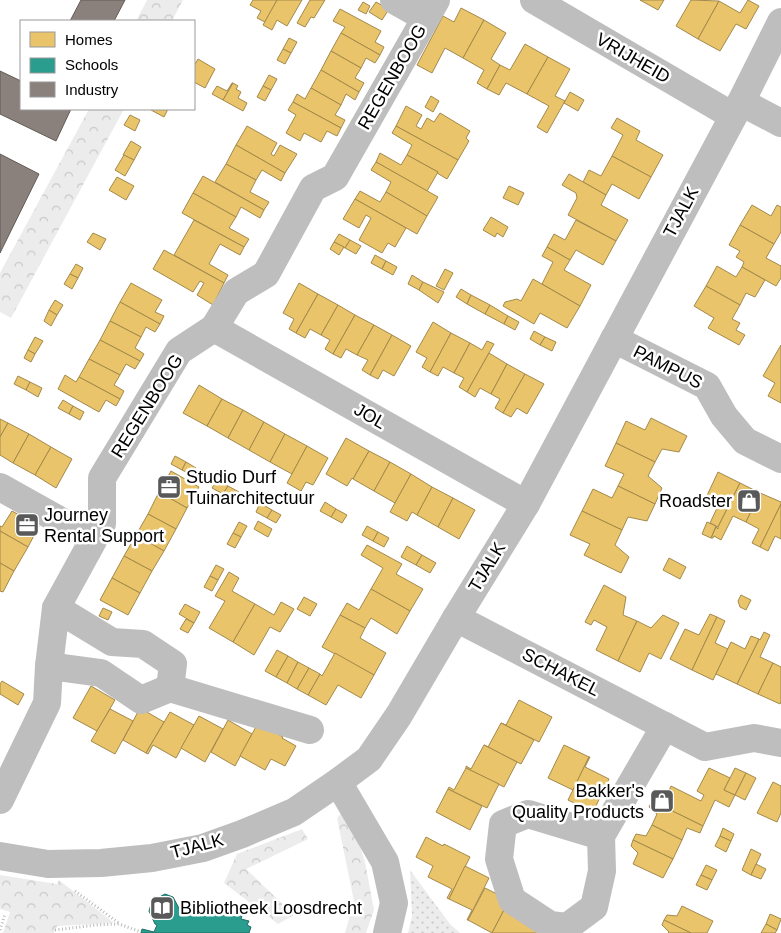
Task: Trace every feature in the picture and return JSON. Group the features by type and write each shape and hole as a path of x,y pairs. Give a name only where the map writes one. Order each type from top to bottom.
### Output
{"street":[{"path":"394,0 431,9"},
{"name":"VRIJHEID","path":"534,0 737,109 781,123"},
{"name":"REGENBOOG","path":"0,800 47,703 56,608 102,524 102,478 179,351 214,328 236,292 266,274 313,188 336,177 431,9"},
{"name":"TJALK","path":"0,856 48,864 101,863 152,858 203,848 294,812 369,759 399,715 526,504 737,109 781,22"},
{"name":"JOL","path":"214,328 526,504"},
{"name":"PAMPUS","path":"614,339 707,386 724,416 745,440 781,459"},
{"path":"0,487 93,539"},
{"path":"56,608 112,642 143,644 173,664 170,688"},
{"name":"SCHAKEL","path":"456,618 705,747 754,738 781,742"},
{"path":"49,666 101,673 141,700 170,688 310,730"},
{"path":"601,836 528,814 503,824 499,859 512,900 550,925 567,928 594,907 602,871 601,836 665,726"},
{"path":"338,782 385,862 394,903 387,933"}],"path":[{"path":"74,890 121,925 141,932"},
{"path":"0,930 5,914"},
{"path":"58,931 96,925 121,925"}],"green space":[{"path":"147,0 183,0 173,20 137,20"},
{"path":"88,110 123,110 11,318 0,312 0,273"},
{"path":"348,806 365,862 374,910 366,933 345,933 354,901 337,818"},
{"path":"302,829 308,839 246,869 294,915 278,924 224,883 237,854"},
{"path":"410,870 450,924 460,933 408,933 412,916"},
{"path":"0,875 57,884 59,880 114,923 57,926 54,933 3,933 10,912 0,909"}],"building: Homes":[{"path":"253,0 277,0 265,22 257,18 261,11 250,5"},
{"path":"277,0 302,0 287,26 277,20 272,30 263,25"},
{"path":"310,0 325,0 314,18 311,17 305,27 297,23"},
{"path":"640,0 664,0 658,10"},
{"path":"691,0 719,1 698,39 676,26"},
{"path":"748,0 759,6 746,29 736,24 720,51 698,39 719,1 740,13"},
{"path":"363,2 370,6 366,14 358,10"},
{"path":"376,2 389,9 382,20 369,12"},
{"path":"461,8 484,20 463,58 445,48 432,73 417,65 443,16 454,22"},
{"path":"340,9 381,31 375,42 384,47 380,55 341,33 345,27 333,21"},
{"path":"484,20 506,33 491,59 500,65 487,89 477,83 484,70 463,58"},
{"path":"341,33 380,55 375,63 366,58 361,68 331,51"},
{"path":"289,38 297,42 291,53 283,49"},
{"path":"525,44 548,57 527,94 506,83 499,95 487,89 500,65 510,70"},
{"path":"283,49 291,53 285,64 277,60"},
{"path":"331,51 361,68 355,78 364,83 359,92 321,70"},
{"path":"548,57 570,69 555,96 565,101 547,133 537,127 549,106 527,94"},
{"path":"198,59 215,69 205,88 195,83 195,64"},
{"path":"321,70 359,92 355,100 346,94 341,105 311,88"},
{"path":"269,75 277,79 271,90 263,86"},
{"path":"232,83 223,100 212,94 217,86 227,91"},
{"path":"233,83 238,86 236,89 241,92 238,98 247,103 243,111 223,100"},
{"path":"263,86 271,90 265,101 257,97"},
{"path":"311,88 341,105 335,115 345,120 341,128 293,102 297,94 305,99"},
{"path":"570,92 584,100 578,111 564,103"},
{"path":"431,96 439,101 433,112 425,107"},
{"path":"293,102 341,128 337,136 327,131 321,142 304,133 300,141 286,133 296,115 288,110"},
{"path":"406,106 422,115 416,126 421,129 427,118 434,122 440,113 470,131 466,138 469,141 458,160 396,126"},
{"path":"151,110 168,110 164,117"},
{"path":"130,115 140,120 135,131 124,125"},
{"path":"617,118 640,131 636,140 663,155 651,177 612,156 623,135 611,128"},
{"path":"247,126 277,143 271,154 274,156 280,145 297,154 285,173 236,145"},
{"path":"396,126 458,160 447,179 407,155 412,145 392,133"},
{"path":"131,141 141,147 134,160 123,155"},
{"path":"236,145 285,173 281,181 262,170 256,180 226,164"},
{"path":"380,153 401,165 407,155 438,172 427,191 376,162"},
{"path":"124,155 134,160 125,176 115,170"},
{"path":"612,156 651,177 639,199 612,184 606,195 583,182 589,170 601,176"},
{"path":"376,162 438,197 427,216 386,192 391,182 371,170"},
{"path":"226,164 256,180 250,192 269,202 264,210 215,182"},
{"path":"569,174 606,195 601,205 628,220 616,241 568,215 577,198 576,193 562,185"},
{"path":"203,176 264,210 260,218 241,207 236,217 193,193"},
{"path":"117,177 134,186 126,200 109,190"},
{"path":"509,186 524,193 518,205 503,198"},
{"path":"360,191 380,202 386,192 427,216 417,234 355,199"},
{"path":"193,193 236,217 229,228 249,239 244,247 182,213"},
{"path":"355,199 406,228 395,247 388,243 382,253 359,240 371,218 366,215 359,228 343,219"},
{"path":"752,205 771,216 777,205 781,207 781,232 774,244 740,225"},
{"path":"491,217 508,227 503,237 497,233 495,237 483,230"},
{"path":"194,220 244,247 240,255 220,244 209,264 228,275 224,283 174,255"},
{"path":"576,220 616,241 603,265 576,250 570,260 547,247 554,234 565,240"},
{"path":"740,225 774,244 766,258 781,266 781,278 776,286 742,267 744,262 736,257 740,251 729,245"},
{"path":"93,233 106,239 100,250 87,242"},
{"path":"339,234 350,240 345,248 334,242"},
{"path":"350,240 361,246 356,254 345,248"},
{"path":"334,242 344,247 339,255 330,249"},
{"path":"547,247 570,260 564,270 591,285 580,306 542,284 553,262 542,256"},
{"path":"164,250 224,283 213,305 197,295 204,283 200,281 193,292 153,269"},
{"path":"375,255 386,261 382,269 371,263"},
{"path":"386,261 397,267 393,275 382,269"},
{"path":"76,264 83,268 78,278 70,274"},
{"path":"717,266 736,277 742,267 765,280 755,297 746,293 740,305 706,286"},
{"path":"445,269 453,273 444,290 436,286"},
{"path":"70,274 78,278 72,289 64,284"},
{"path":"412,275 423,282 419,290 408,284"},
{"path":"533,279 580,306 567,328 540,313 534,324 503,306 505,302 517,299 521,301"},
{"path":"423,282 444,292 438,303 419,290"},
{"path":"131,283 162,300 155,312 164,316 160,324 120,302"},
{"path":"299,283 318,294 296,333 289,329 294,319 283,313"},
{"path":"706,286 740,305 732,319 740,323 736,330 745,335 739,345 708,328 714,318 694,306"},
{"path":"461,289 471,295 467,304 456,297"},
{"path":"318,294 338,305 321,335 310,329 305,338 296,333"},
{"path":"471,295 490,305 485,314 467,304"},
{"path":"55,300 63,305 57,315 49,310"},
{"path":"120,302 160,324 155,332 146,327 141,337 110,321"},
{"path":"338,305 355,315 333,354 325,349 330,340 321,335"},
{"path":"490,305 508,316 504,324 485,314"},
{"path":"49,310 57,315 51,326 44,321"},
{"path":"355,315 374,325 357,355 346,349 341,358 333,354"},
{"path":"508,316 519,322 515,330 504,324"},
{"path":"110,321 141,337 135,348 144,354 140,361 100,340"},
{"path":"433,322 451,333 430,372 422,367 427,358 416,352"},
{"path":"374,325 392,335 370,375 362,370 368,360 357,355"},
{"path":"534,331 545,337 540,345 530,339"},
{"path":"451,333 470,343 454,373 443,367 438,376 430,372"},
{"path":"392,335 411,346 394,376 383,370 378,379 370,375"},
{"path":"35,337 43,341 35,354 28,350"},
{"path":"545,337 556,342 552,351 540,345"},
{"path":"100,340 140,361 135,369 126,364 120,375 89,359"},
{"path":"487,341 494,344 467,392 459,387 464,378 454,373 470,343 482,350"},
{"path":"781,345 781,403 768,396 775,383 763,376"},
{"path":"28,350 35,354 31,362 24,358"},
{"path":"489,353 507,364 491,394 480,388 475,397 467,392"},
{"path":"89,359 120,375 114,385 124,391 120,399 79,377"},
{"path":"507,364 525,374 503,413 495,408 500,399 491,394"},
{"path":"525,374 544,384 527,414 517,408 511,417 503,413"},
{"path":"65,375 76,382 79,377 120,399 116,406 106,400 99,412 58,389"},
{"path":"18,376 30,382 26,390 14,384"},
{"path":"30,382 42,388 38,397 26,390"},
{"path":"199,385 222,399 207,426 183,413"},
{"path":"222,399 243,410 228,438 207,426"},
{"path":"63,400 73,406 69,414 58,408"},
{"path":"73,406 84,412 80,420 69,414"},
{"path":"243,410 264,422 249,450 228,438"},
{"path":"651,418 687,436 679,452 662,449 655,462 616,443 626,421 645,430"},
{"path":"0,419 8,423 0,437"},
{"path":"264,422 285,434 270,462 249,450"},
{"path":"8,423 29,434 13,463 0,455 0,437"},
{"path":"29,434 51,447 35,475 13,463"},
{"path":"285,434 307,446 292,474 270,462"},
{"path":"346,438 369,451 347,486 326,474"},
{"path":"616,443 655,462 648,476 662,488 655,504 618,486 624,474 605,466"},
{"path":"307,446 328,458 313,485 306,482 301,491 287,483"},
{"path":"51,447 72,459 56,488 35,475"},
{"path":"369,451 390,462 374,491 353,479"},
{"path":"175,456 186,462 182,470 171,464"},
{"path":"186,462 196,468 192,475 182,470"},
{"path":"390,462 411,474 395,503 374,491"},
{"path":"171,471 199,487 187,508 159,492"},
{"path":"718,472 740,483 718,527 710,523 717,508 704,502"},
{"path":"411,474 432,487 417,515 412,512 407,521 390,512"},
{"path":"217,480 228,486 223,494 212,488"},
{"path":"740,483 760,493 746,522 733,516 721,540 714,536 711,538 716,527 718,529"},
{"path":"228,486 239,492 234,501 223,494"},
{"path":"618,486 655,504 647,521 628,517 622,530 582,511 593,489 612,498"},
{"path":"432,487 453,498 438,527 417,515"},
{"path":"159,492 187,508 176,529 148,514"},
{"path":"760,493 781,502 781,504 760,547 752,543 759,529 746,522"},
{"path":"453,498 475,510 459,539 438,527"},
{"path":"325,502 336,509 331,517 320,511"},
{"path":"260,503 272,510 267,518 256,512"},
{"path":"781,504 781,539 775,536 768,551 760,547"},
{"path":"336,509 347,515 342,523 331,517"},
{"path":"272,510 281,515 276,523 267,518"},
{"path":"12,511 39,526 28,547 0,531 0,526 2,527"},
{"path":"582,511 622,530 615,545 629,557 621,573 584,555 590,544 570,535"},
{"path":"148,514 176,529 164,551 136,535"},
{"path":"258,521 272,529 268,537 254,529"},
{"path":"239,522 247,526 241,537 233,533"},
{"path":"707,522 716,526 711,538 702,534"},
{"path":"367,526 378,532 373,541 362,535"},
{"path":"0,531 28,547 14,571 0,563"},
{"path":"378,532 389,538 384,547 373,541"},
{"path":"233,533 241,537 235,548 227,544"},
{"path":"136,535 164,551 152,571 124,556"},
{"path":"367,545 402,564 396,574 423,589 410,611 371,589 383,568 361,555"},
{"path":"407,546 422,555 416,565 401,557"},
{"path":"422,555 436,563 430,573 416,565"},
{"path":"124,556 152,571 140,593 112,578"},
{"path":"669,558 686,567 680,579 663,570"},
{"path":"0,563 14,571 3,592 0,591"},
{"path":"216,565 224,569 218,580 210,576"},
{"path":"229,572 239,578 232,591 255,604 233,642 209,628 225,601 215,596"},
{"path":"210,576 218,580 212,591 204,587"},
{"path":"112,578 140,593 128,615 100,600"},
{"path":"604,585 626,597 623,615 637,621 618,661 596,650 607,627 594,620 591,625 585,622"},
{"path":"371,589 410,611 397,634 371,618 365,628 340,615 347,603 359,610"},
{"path":"741,595 751,600 746,610 740,607 738,601"},
{"path":"304,597 317,604 310,616 297,609"},
{"path":"281,602 294,609 280,632 270,627 254,655 233,642 255,604 274,615"},
{"path":"185,604 200,612 194,623 179,614"},
{"path":"103,608 112,612 108,620 99,616"},
{"path":"710,614 717,617 692,670 670,659 685,629 699,635"},
{"path":"340,615 365,628 360,638 386,653 374,675 322,647"},
{"path":"663,615 679,623 661,659 649,653 640,672 618,661 637,621 651,628"},
{"path":"717,617 725,621 715,643 728,649 713,680 692,670"},
{"path":"186,619 194,623 188,633 180,629"},
{"path":"764,632 770,635 760,657 773,663 758,694 737,684"},
{"path":"751,636 759,639 737,684 716,674 731,642 745,649"},
{"path":"277,650 288,656 276,677 265,671"},
{"path":"335,653 374,675 361,698 338,685 326,705 308,695 320,674 322,676"},
{"path":"288,656 298,662 287,683 276,677"},
{"path":"298,662 309,668 297,689 287,683"},
{"path":"773,663 781,667 780,704 758,694"},
{"path":"309,668 320,674 308,695 297,689"},
{"path":"2,681 24,694 18,705 0,694 0,684"},
{"path":"91,686 115,700 97,731 73,718"},
{"path":"519,700 552,717 539,742 501,723 506,725"},
{"path":"140,708 164,722 146,753 123,740"},
{"path":"110,709 133,721 115,754 91,741"},
{"path":"170,712 194,725 176,758 153,745 148,754 146,753"},
{"path":"199,716 223,729 205,762 181,748"},
{"path":"228,720 252,734 235,766 211,752"},
{"path":"258,723 296,746 285,766 271,759 265,770 240,756"},
{"path":"501,723 534,740 521,764 484,745 488,747"},
{"path":"484,745 517,762 504,787 466,768 466,766 471,769"},
{"path":"564,745 589,757 573,790 548,778"},
{"path":"589,757 585,767 609,779 593,812 568,800"},
{"path":"466,768 499,784 487,808 448,789 449,787 454,790"},
{"path":"709,768 730,778 724,790 735,795 729,807 715,800 703,826 652,801 654,796 666,798 671,786 701,801 704,795 697,791"},
{"path":"735,768 746,773 735,795 724,790"},
{"path":"746,773 756,778 745,800 735,795"},
{"path":"773,782 781,786 781,813 777,822 757,813"},
{"path":"448,789 482,806 470,830 436,812"},
{"path":"652,801 703,826 700,833 687,828 682,840 652,825 657,814 649,807"},
{"path":"652,825 682,840 673,859 633,840 636,834 646,836"},
{"path":"723,828 734,834 731,841 720,836"},
{"path":"720,836 731,841 726,852 715,846"},
{"path":"426,837 470,857 449,899 447,898 452,889 428,877 433,866 416,857"},
{"path":"633,840 673,859 663,878 633,864 638,853 631,846"},
{"path":"751,849 761,854 751,875 742,870"},
{"path":"756,864 766,869 761,879 751,875"},
{"path":"706,865 717,870 712,880 701,875"},
{"path":"465,866 489,878 468,920 472,910 449,899"},
{"path":"701,875 712,880 707,890 696,885"},
{"path":"485,888 509,900 492,933 468,920"},
{"path":"682,906 713,921 707,933 691,933 664,920 667,915 677,916"},
{"path":"505,908 543,933 492,933"},
{"path":"770,914 781,919 777,930 766,924"},
{"path":"664,920 691,933 668,933 662,925"},
{"path":"766,924 777,930 775,933 761,933"}],"building: Schools":[{"path":"165,894 173,897 180,912 187,914 191,902 216,911 217,907 228,911 227,914 235,916 235,913 242,916 241,919 249,921 247,925 251,927 249,933 141,933 142,929 154,932 157,925 149,911 152,901"}],"building: Industry":[{"path":"81,0 125,0 115,20 71,20"},
{"path":"0,71 20,81 20,110 71,110 56,141 0,114"},
{"path":"0,154 39,174 0,253"}],"place":[{"name":"Studio Durf Tuinarchitectuur","path":"169,487"},
{"name":"Roadster","path":"749,501"},
{"name":"Journey Rental Support","path":"27,525"},
{"name":"Bakker's Quality Products","path":"662,801"},
{"name":"Bibliotheek Loosdrecht","path":"162,908"}]}
